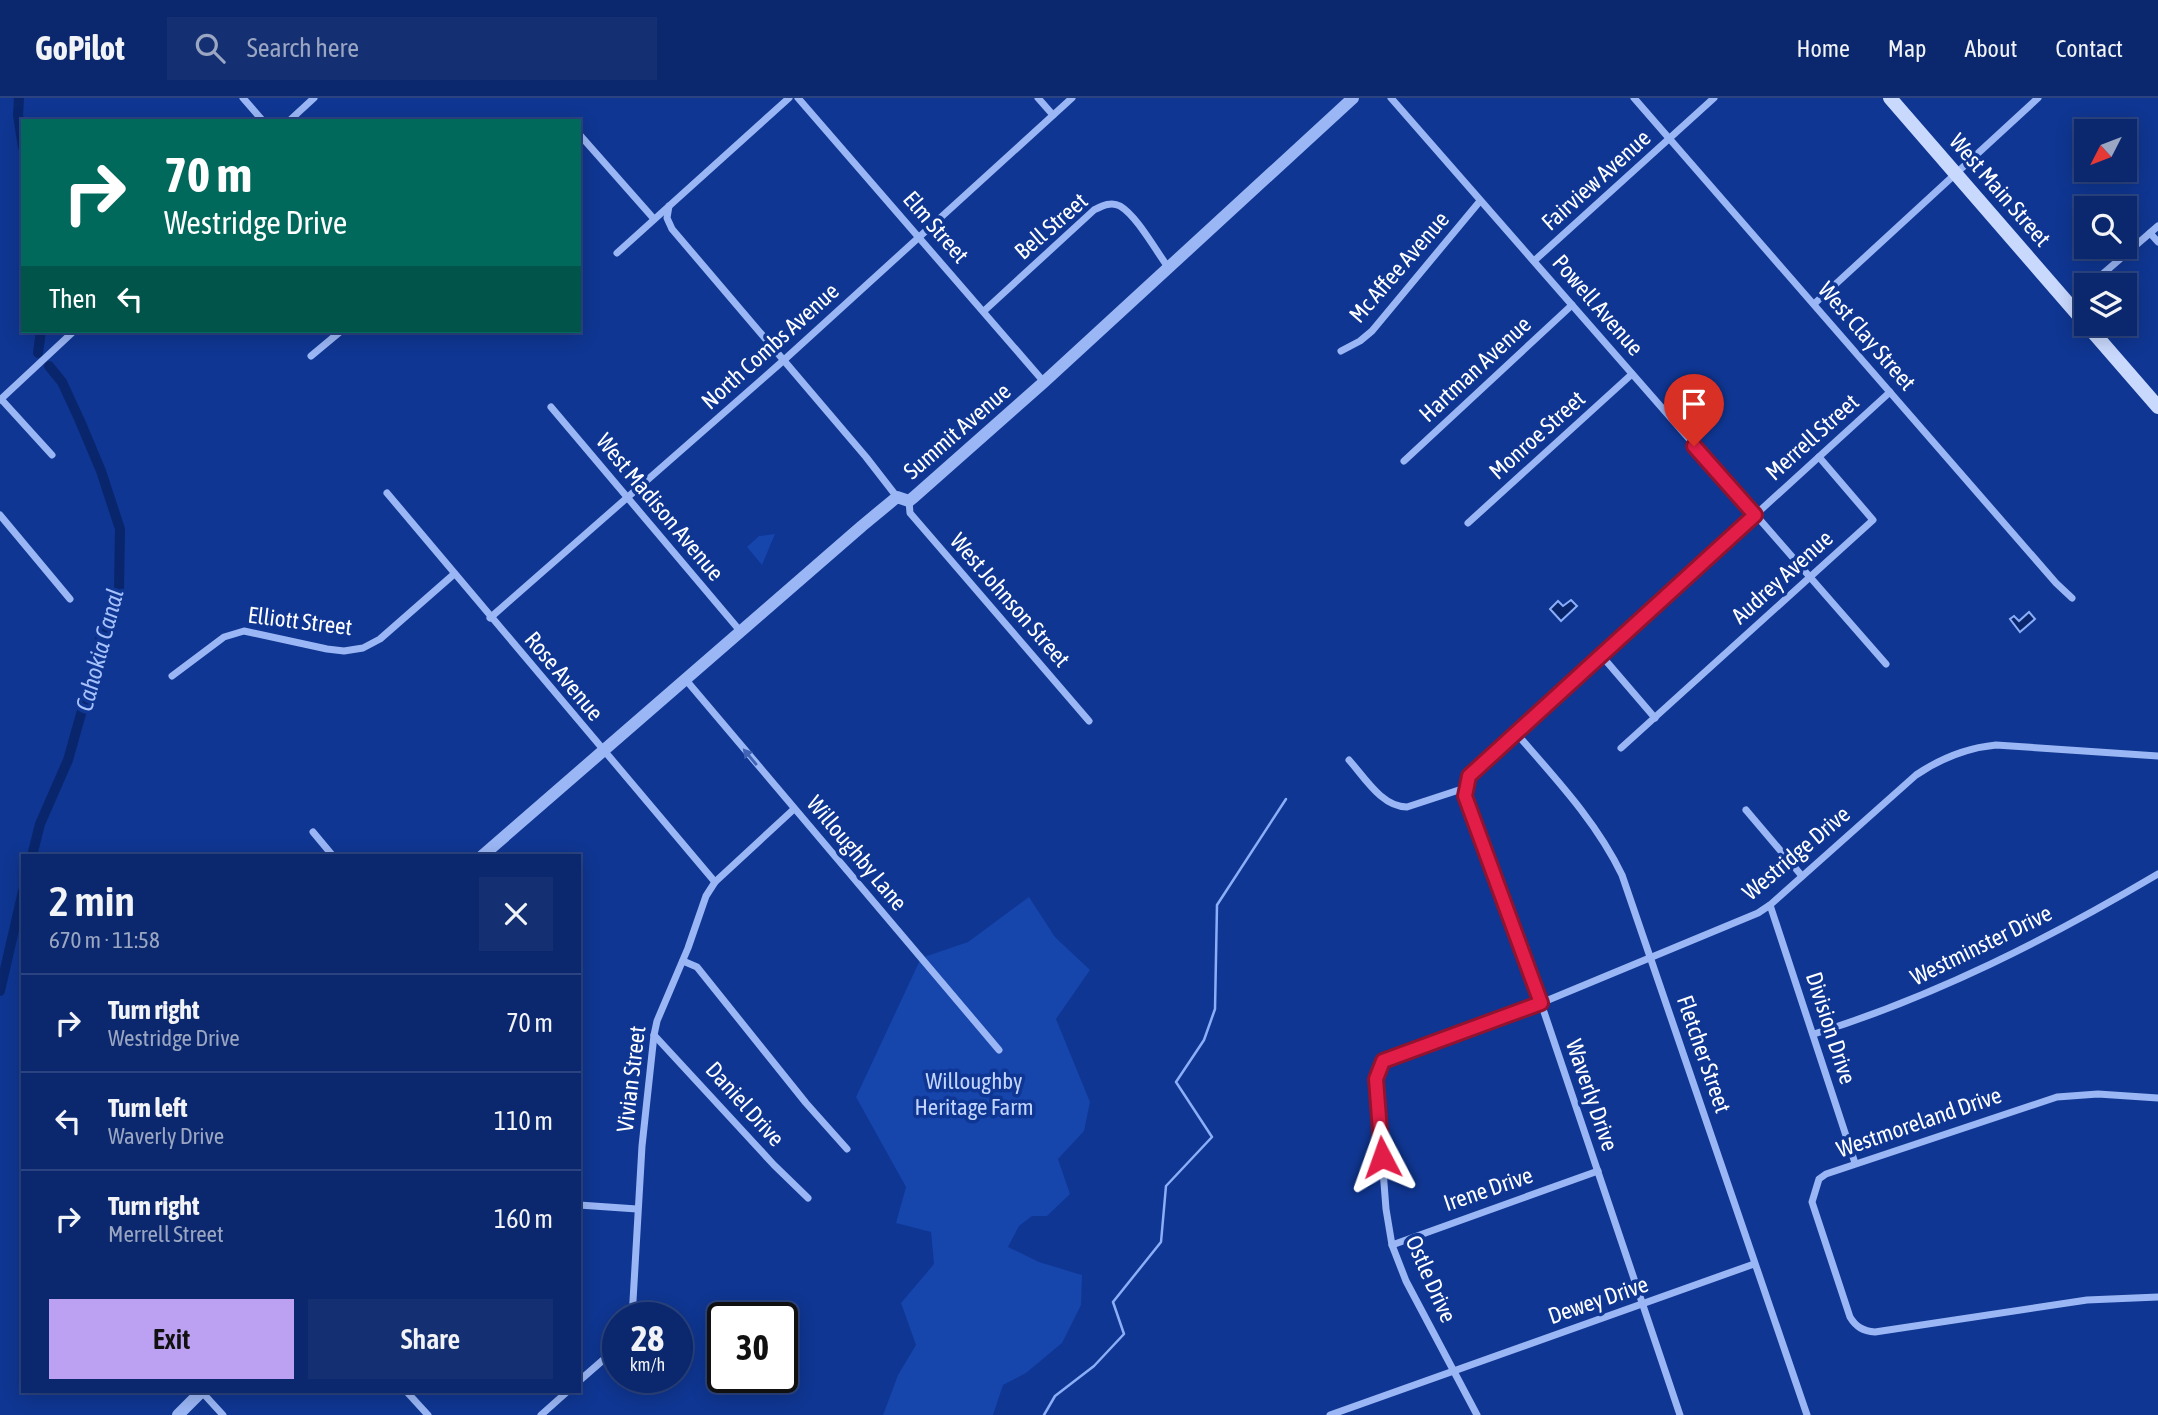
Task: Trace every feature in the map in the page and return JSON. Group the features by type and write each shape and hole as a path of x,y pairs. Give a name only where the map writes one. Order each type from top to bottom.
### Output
{"main road":[{"name":"West Main Street","path":"1890,98 2158,407"}],"street":[{"path":"243,98 261,119"},
{"path":"291,119 314,98"},
{"path":"617,253 789,98"},
{"name":"Elm Street","path":"798,98 1044,382"},
{"path":"1038,98 1053,115"},
{"name":"North Combs Avenue","path":"490,618 784,360 1072,98"},
{"name":"Summit Avenue","path":"484,854 741,632 1044,382 1353,98"},
{"name":"Powell Avenue","path":"1391,98 1886,664"},
{"name":"West Clay Street","path":"1634,98 2056,583 2072,598"},
{"name":"Fairview Avenue","path":"1534,261 1714,98"},
{"path":"1814,304 2038,98"},
{"path":"581,136 654,219"},
{"name":"Mc Affee Avenue","path":"1341,351 1372,331 1480,201"},
{"name":"Bell Street","path":"984,311 1094,210 1106,204 1118,205 1130,216 1168,267"},
{"name":"West Johnson Street","path":"670,206 667,218 672,229 1089,721"},
{"path":"2105,273 2158,226"},
{"path":"2150,233 2158,242"},
{"path":"2069,304 2074,300"},
{"name":"Hartman Avenue","path":"1404,461 1572,305"},
{"path":"52,455 1,397 72,333"},
{"path":"311,356 339,333"},
{"name":"Monroe Street","path":"1468,523 1632,374"},
{"name":"Merrell Street","path":"1465,788 1469,776 1890,393"},
{"name":"West Madison Avenue","path":"551,407 741,632"},
{"name":"Audrey Avenue","path":"1621,748 1873,520 1819,457"},
{"name":"Rose Avenue","path":"387,493 453,575 715,882"},
{"path":"0,515 70,599"},
{"name":"Elliott Street","path":"172,676 224,637 244,631 327,649 344,651 363,648 380,639 453,575"},
{"path":"1601,655 1655,718"},
{"name":"Willoughby Lane","path":"686,680 999,1049"},
{"name":"Fletcher Street","path":"1516,733 1600,833 1622,875 1807,1415"},
{"name":"Westridge Drive","path":"1380,1065 1383,1061 1407,1051 1541,1003 1750,917 1770,905 1916,775 1961,751 1996,745 2021,745 2158,756"},
{"path":"1349,760 1386,802 1398,807 1407,807 1465,788"},
{"name":"Waverly Drive","path":"1465,788 1465,796 1541,1003 1680,1415"},
{"name":"Vivian Street","path":"633,1302 637,1209 657,1021 683,961 706,896 715,882 794,809"},
{"path":"1746,810 1802,876"},
{"path":"313,832 331,854"},
{"name":"Westminster Drive","path":"1814,1034 1893,1007 2011,956 2158,874"},
{"name":"Division Drive","path":"1770,905 1855,1163"},
{"path":"683,961 697,967 806,1103 847,1149"},
{"name":"Daniel Drive","path":"654,1035 808,1198"},
{"name":"Ostle Drive","path":"1380,1065 1376,1079 1386,1209 1392,1245 1406,1281 1477,1415"},
{"name":"Westmoreland Drive","path":"2158,1098 2098,1094 2057,1097 1855,1163 1819,1179 1812,1202 1850,1317 1860,1328 1875,1332 2088,1300 2158,1297"},
{"name":"Irene Drive","path":"1392,1245 1598,1171"},
{"path":"581,1205 637,1209"},
{"name":"Dewey Drive","path":"1330,1415 1754,1264"},
{"path":"581,1379 602,1361"},
{"path":"178,1415 200,1393"},
{"path":"204,1393 223,1415"},
{"path":"408,1393 428,1415"},
{"path":"541,1415 566,1393"}],"green space":[{"path":"775,534 762,565 747,547 759,536"},
{"name":"Willoughby Heritage Farm","path":"1029,897 1055,937 1090,970 1056,1019 1090,1102 1084,1131 1058,1159 1070,1194 1047,1216 1032,1216 1019,1226 1008,1247 1039,1262 1082,1275 1081,1305 1062,1343 1026,1373 1003,1385 993,1415 883,1415 898,1375 916,1345 901,1303 934,1264 931,1232 896,1223 906,1187 856,1097 921,958 968,942"}],"shaded area":[{"path":"1571,600 1577,606 1561,621 1550,609 1558,601 1563,606"},
{"path":"2029,612 2035,619 2020,632 2010,619 2014,616 2019,621"}],"waterway":[{"name":"Cahokia Canal","path":"19,98 21,134"},
{"name":"Cahokia Canal","path":"38,353 41,333"},
{"name":"Cahokia Canal","path":"32,854 40,824 68,760 93,682 99,642 119,590 120,529 101,471 80,421 62,382 49,366"},
{"path":"1044,1415 1055,1396 1094,1366 1124,1334 1113,1302 1161,1242 1166,1186 1212,1137 1176,1082 1204,1040 1215,1009 1217,905 1286,799"},
{"name":"Cahokia Canal","path":"0,991 21,900"}],"route":[{"path":"1382,1157 1376,1079 1383,1061 1541,1003 1465,796 1465,785 1469,776 1755,515 1694,446"}]}
